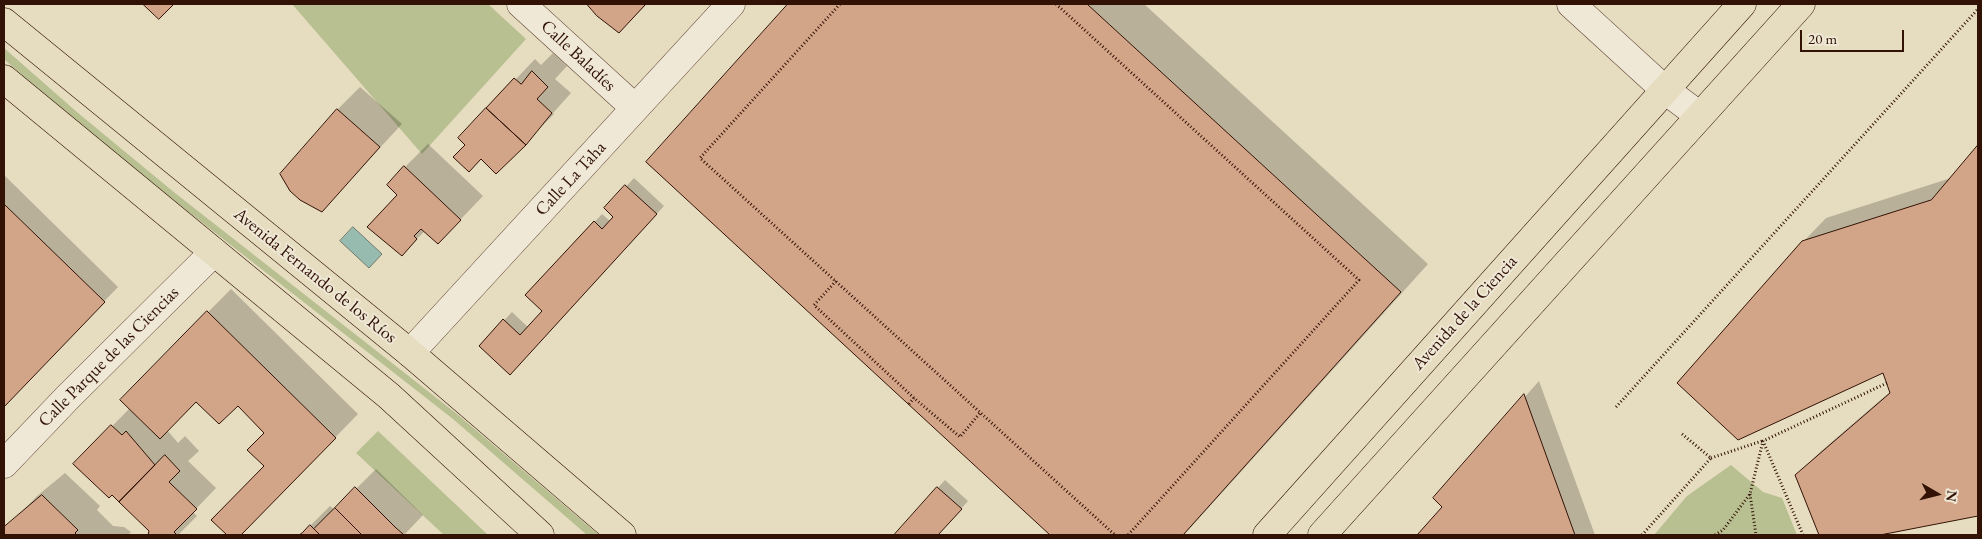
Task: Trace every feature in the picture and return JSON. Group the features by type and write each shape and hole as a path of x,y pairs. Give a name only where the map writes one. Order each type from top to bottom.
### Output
{"main road":[{"name":"Avenida de la Ciencia","path":"1267,535 1742,4"},
{"path":"1322,535 1801,4"},
{"name":"Avenida Fernando de los Ríos","path":"4,22 410,353 622,535"},
{"path":"4,79 389,396 540,535"}],"street":[{"name":"Calle Baladíes","path":"521,4 635,108"},
{"name":"Calle La Taha","path":"410,353 731,4"},
{"path":"1571,4 1664,90 1700,116"},
{"name":"Calle Parque de las Ciencias","path":"4,464 68,397 214,252"}],"path":[{"path":"840,4 700,158 1114,535"},
{"path":"1056,4 1359,280 1128,535"},
{"path":"1616,407 1978,9"},
{"path":"836,281 814,305 914,398 960,437 980,413"},
{"path":"1642,535 1711,458 1763,441 1887,383"},
{"path":"909,404 914,398"},
{"path":"1682,434 1711,458"},
{"path":"1756,535 1750,494 1763,441"},
{"path":"1763,441 1803,535"},
{"path":"1715,535 1723,530 1750,494"}],"green space":[{"path":"292,4 488,4 526,39 422,154"},
{"path":"4,48 78,113 175,193 457,414 599,535 587,535 453,419 73,120 4,59"},
{"path":"378,431 488,535 444,535 356,453"},
{"path":"1731,465 1763,492 1782,498 1797,535 1654,535 1687,496"}],"water":[{"path":"353,227 382,254 369,268 340,241"}],"building":[{"path":"143,4 174,4 159,19"},
{"path":"587,4 645,5 619,33 597,16"},
{"path":"788,4 1087,4 1401,292 1183,535 1050,535 646,162"},
{"path":"532,71 548,87 537,99 552,113 526,145 486,108 514,78 521,84"},
{"path":"486,108 526,145 496,174 481,159 469,172 453,157 465,145 458,138"},
{"path":"337,109 380,147 322,212 300,200 290,191 280,174"},
{"path":"1978,145 1978,516 1880,535 1819,535 1795,475 1890,393 1883,373 1738,440 1677,383 1802,241 1931,200"},
{"path":"404,166 461,220 438,244 421,229 414,236 417,239 402,256 367,227 397,195 387,185"},
{"path":"625,185 657,214 510,375 479,346 503,319 520,335 542,311 525,295 594,221 602,229 613,217 604,208"},
{"path":"4,204 105,302 4,407"},
{"path":"207,311 336,438 241,535 227,535 211,520 264,466 247,450 264,433 238,406 219,424 196,402 160,439 120,400"},
{"path":"1524,394 1575,535 1417,535 1442,507 1433,498"},
{"path":"111,425 122,435 126,431 155,465 119,502 112,495 109,498 73,464"},
{"path":"165,455 180,471 169,482 197,509 174,532 177,535 148,535 149,531 119,502"},
{"path":"355,487 404,535 362,535 335,508"},
{"path":"937,487 962,509 938,535 894,535"},
{"path":"42,495 78,530 75,533 77,535 4,535 4,527"},
{"path":"335,508 362,535 320,535 314,529"},
{"path":"310,525 320,535 299,535 302,533"}]}
